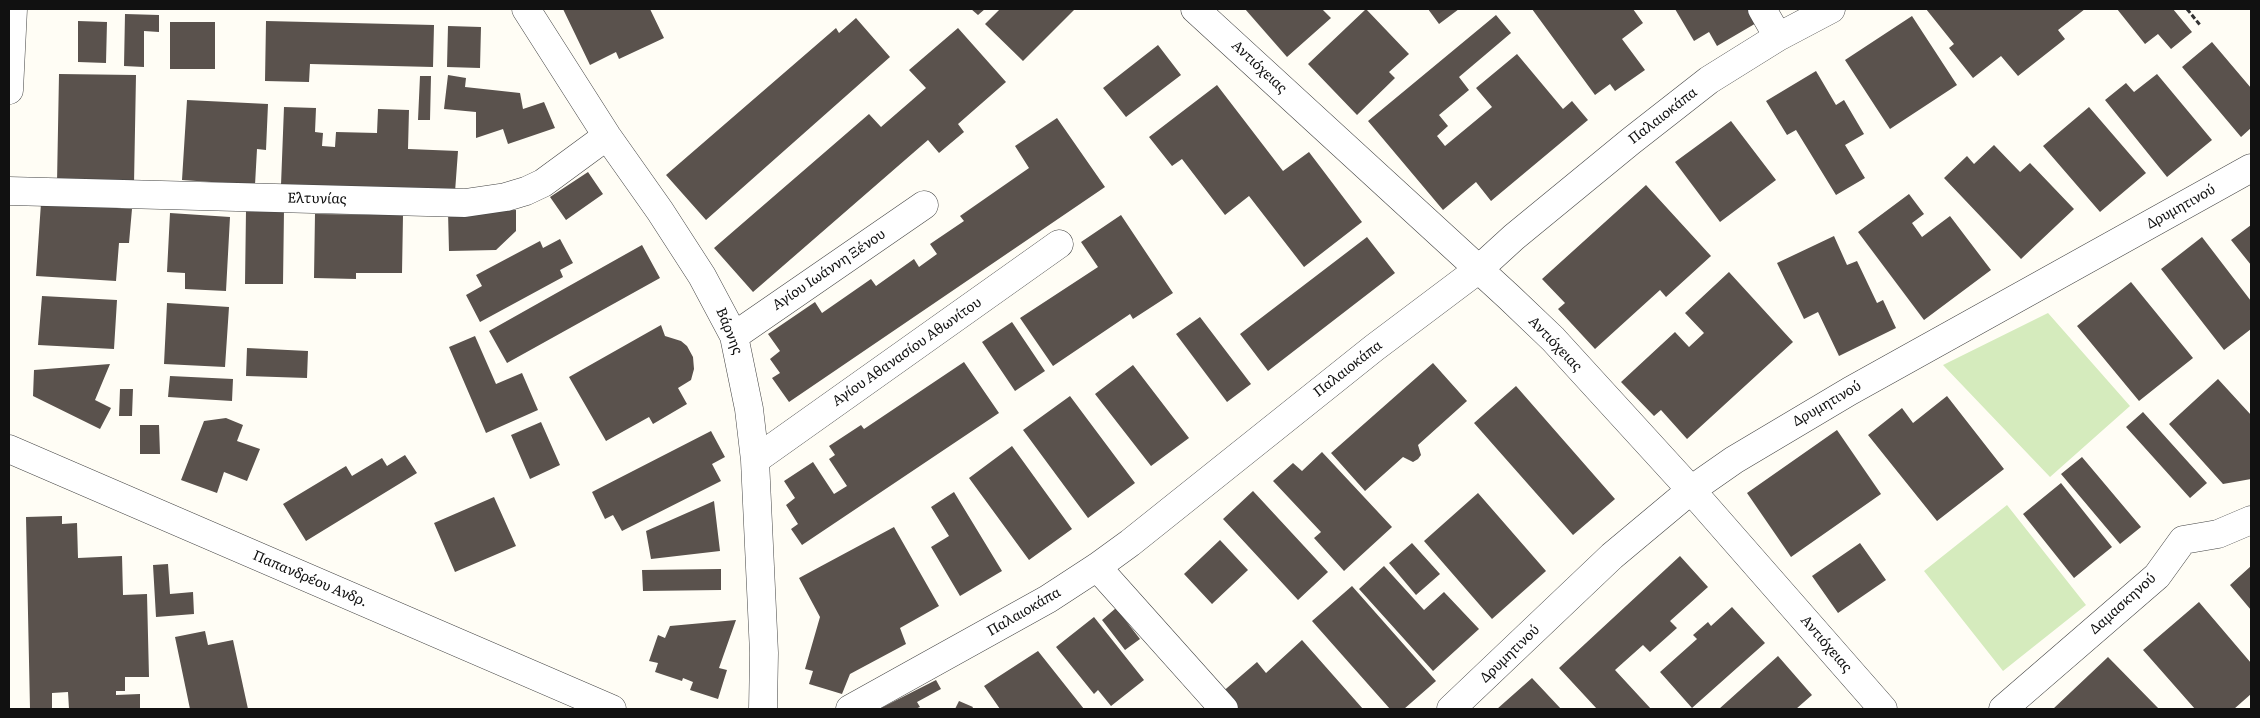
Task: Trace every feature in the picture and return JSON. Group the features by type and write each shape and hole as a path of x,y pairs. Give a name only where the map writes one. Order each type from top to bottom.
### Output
{"street":[{"path":"9,90 13,9"},
{"name":"Βάρνης","path":"526,9 607,136 660,211 697,268 734,336 749,409 755,460 764,652 763,709"},
{"name":"Αντιόχειας","path":"1195,9 1479,269 1553,340 1691,490 1884,709"},
{"path":"1762,9 1778,36"},
{"name":"Παλαιοκάπα","path":"850,709 1048,598 1097,567 1130,543 1374,348 1479,269 1514,237 1631,140 1709,80 1778,36 1831,9"},
{"name":"Ελτυνίας","path":"9,191 464,203 526,191 543,183 607,136"},
{"name":"Δρυμητινού","path":"1451,709 1612,556 1691,490 1791,424 2251,168"},
{"name":"Αγίου Ιωάννη Ξένου","path":"734,336 924,205"},
{"name":"Αγίου Αθανασίου Αθωνίτου","path":"755,460 1059,244"},
{"name":"Παπανδρέου Ανδρ.","path":"9,449 612,709"},
{"name":"Δαμασκηνού","path":"2003,709 2157,576 2183,540 2218,534 2251,520"},
{"path":"1097,567 1224,709"}],"path":[{"path":"2187,9 2200,25"}],"green space":[{"path":"2048,313 2130,406 2050,477 1943,365"},
{"path":"2007,505 2086,605 2003,671 1924,571"}],"building":[{"path":"563,9 650,9 664,38 619,59 616,52 590,65"},
{"path":"971,9 985,9 978,15"},
{"path":"1000,9 1075,9 1023,61 985,24"},
{"path":"1245,9 1322,9 1331,18 1287,57"},
{"path":"1366,9 1409,54 1389,72 1395,78 1357,115 1308,64"},
{"path":"1428,9 1459,9 1439,24"},
{"path":"1532,9 1633,9 1643,23 1622,39 1645,70 1615,91 1610,84 1595,95"},
{"path":"1675,9 1751,9 1758,22 1717,46 1709,32 1694,41"},
{"path":"1926,9 2085,9 2058,30 2065,39 2018,76 2001,56 1973,78 1949,48 1954,44"},
{"path":"2117,9 2173,9 2192,32 2171,49 2158,34 2145,44"},
{"path":"125,14 159,15 159,32 144,31 144,67 124,66"},
{"path":"1496,15 1511,33 1459,77 1469,90 1439,115 1448,126 1437,136 1445,146 1492,107 1476,88 1517,54 1563,109 1572,101 1588,120 1491,201 1476,182 1443,210 1368,121"},
{"path":"1912,16 1957,85 1890,129 1845,60"},
{"path":"856,18 890,57 706,220 666,175 836,28 839,33"},
{"path":"78,21 107,22 106,63 78,62"},
{"path":"266,21 434,25 433,67 310,64 309,82 265,81"},
{"path":"170,22 215,22 215,69 170,69"},
{"path":"448,26 481,27 480,68 447,67"},
{"path":"958,28 1006,82 958,124 964,132 939,153 928,140 753,292 714,248 869,114 881,127 926,88 909,70"},
{"path":"2212,42 2251,88 2251,128 2241,137 2182,67"},
{"path":"1158,45 1181,75 1126,117 1103,88"},
{"path":"1816,71 1836,105 1844,100 1864,134 1845,145 1865,178 1836,195 1796,130 1787,135 1766,101"},
{"path":"59,74 136,75 134,184 57,183"},
{"path":"2157,74 2212,140 2167,177 2105,100 2126,83 2134,92"},
{"path":"448,75 466,78 465,87 520,93 523,109 544,102 555,128 508,144 503,129 476,138 476,112 444,109"},
{"path":"420,76 431,76 430,120 418,120"},
{"path":"1217,85 1283,171 1309,152 1362,222 1304,267 1249,196 1225,215 1182,159 1172,166 1149,137"},
{"path":"187,100 268,104 266,150 257,149 255,185 182,180"},
{"path":"284,107 316,108 315,132 323,133 322,146 335,147 336,132 377,133 378,109 409,110 408,149 458,151 455,192 281,185"},
{"path":"2089,107 2146,173 2100,212 2043,146"},
{"path":"1057,118 1105,187 789,402 772,378 780,373 770,359 780,351 768,334 815,302 822,313 871,279 876,286 914,259 919,267 937,254 930,244 964,221 960,216 1029,168 1015,146"},
{"path":"1731,121 1776,180 1720,222 1675,162"},
{"path":"1994,145 2020,172 2030,163 2074,209 2021,259 1944,178 1967,156 1974,164"},
{"path":"588,172 603,194 566,220 550,197"},
{"path":"1646,185 1711,256 1666,297 1660,290 1595,349 1558,309 1565,303 1542,279"},
{"path":"1909,194 1924,214 1912,223 1922,237 1950,216 1991,270 1924,320 1858,232"},
{"path":"41,203 132,209 129,243 119,243 116,281 36,276"},
{"path":"246,210 284,210 283,284 245,284"},
{"path":"516,210 516,231 496,250 449,251 448,212"},
{"path":"170,213 230,217 226,291 185,289 185,273 167,272"},
{"path":"315,214 403,215 402,273 356,273 356,279 314,278"},
{"path":"1121,215 1173,293 1133,319 1130,314 1053,366 1020,318 1098,267 1081,242"},
{"path":"2251,225 2251,265 2231,240"},
{"path":"1834,236 1847,265 1857,261 1877,303 1883,300 1896,328 1839,356 1818,312 1804,319 1777,263"},
{"path":"1367,237 1395,273 1268,371 1240,334"},
{"path":"2202,237 2251,301 2251,329 2224,350 2161,269"},
{"path":"560,239 573,263 560,270 563,277 480,322 466,295 482,286 476,275 540,241 543,248"},
{"path":"642,245 660,278 507,363 489,331"},
{"path":"1729,272 1793,342 1687,439 1661,410 1654,416 1621,382 1675,332 1689,347 1704,333 1685,313"},
{"path":"2131,282 2193,358 2139,401 2077,326"},
{"path":"42,296 117,300 114,349 38,345"},
{"path":"167,303 229,307 225,367 164,364"},
{"path":"1200,317 1251,384 1227,402 1176,334"},
{"path":"1012,322 1045,371 1015,391 982,342"},
{"path":"661,325 665,336 681,341 687,346 693,357 694,369 691,380 678,388 687,404 653,424 649,417 606,441 569,377"},
{"path":"475,336 496,384 522,373 538,410 486,433 449,347"},
{"path":"247,348 308,351 307,378 246,376"},
{"path":"964,362 999,413 802,545 791,529 798,524 786,505 795,498 784,481 813,462 834,494 847,486 829,459 835,455 829,446 861,425 864,429"},
{"path":"1433,363 1467,401 1418,445 1421,455 1418,459 1413,462 1403,457 1365,491 1331,453"},
{"path":"110,364 95,400 111,408 100,429 33,396 34,370"},
{"path":"1133,365 1189,438 1151,466 1095,394"},
{"path":"170,376 233,379 232,401 168,397"},
{"path":"2218,379 2251,415 2251,479 2223,484 2169,424"},
{"path":"1516,386 1615,499 1573,535 1474,423"},
{"path":"120,389 133,389 132,416 119,416"},
{"path":"1070,396 1135,483 1088,518 1023,430"},
{"path":"1947,396 2004,469 1937,521 1868,435 1902,408 1913,423"},
{"path":"2143,412 2207,483 2190,498 2126,427"},
{"path":"226,418 243,425 237,441 260,449 247,481 224,472 217,493 181,480 204,421"},
{"path":"541,422 560,465 530,479 511,435"},
{"path":"140,425 159,425 160,454 140,454"},
{"path":"1837,430 1881,494 1791,557 1747,493"},
{"path":"711,431 725,457 712,464 721,481 622,531 613,515 605,519 592,492"},
{"path":"1012,446 1072,529 1029,560 969,478"},
{"path":"1322,452 1392,527 1344,571 1314,538 1321,532 1273,481 1293,463 1302,471"},
{"path":"405,455 417,473 306,541 283,504 346,466 352,476 382,458 387,466"},
{"path":"2082,457 2141,527 2120,544 2061,474"},
{"path":"2061,483 2112,547 2074,578 2023,514"},
{"path":"1253,491 1328,572 1298,600 1223,519"},
{"path":"954,492 1002,571 960,596 931,547 949,536 931,507"},
{"path":"1478,493 1546,571 1492,619 1424,541"},
{"path":"494,497 516,546 455,572 434,523"},
{"path":"714,501 720,551 651,559 646,531"},
{"path":"62,516 62,524 77,523 78,558 122,556 123,595 147,594 149,677 125,677 125,691 116,691 116,695 140,694 140,709 69,709 68,692 52,693 52,709 30,709 26,517"},
{"path":"894,527 939,606 900,628 906,644 850,674 842,694 809,684 813,671 805,669 820,617 799,578"},
{"path":"1220,540 1248,570 1212,604 1184,574"},
{"path":"1412,543 1440,574 1416,595 1389,563"},
{"path":"1860,543 1886,580 1838,613 1812,576"},
{"path":"1680,556 1708,587 1670,621 1677,628 1650,652 1643,645 1615,670 1651,709 1597,709 1559,668"},
{"path":"168,564 170,594 193,592 194,614 156,617 153,565"},
{"path":"1384,566 1424,610 1444,592 1479,629 1433,671 1359,589"},
{"path":"2251,566 2251,610 2230,585"},
{"path":"721,569 721,590 643,591 642,570"},
{"path":"1352,586 1436,681 1404,709 1390,709 1312,621"},
{"path":"2199,602 2251,663 2251,694 2234,709 2195,709 2143,650"},
{"path":"1732,607 1765,643 1692,708 1660,672 1697,639 1693,635 1708,622 1711,626"},
{"path":"1116,608 1140,639 1125,650 1102,620"},
{"path":"1094,617 1144,680 1111,706 1098,690 1094,694 1056,647"},
{"path":"736,620 719,668 727,670 718,699 690,690 693,682 683,678 682,681 655,672 658,663 649,661 658,635 665,638 670,626"},
{"path":"205,631 208,645 233,640 248,709 190,709 175,637"},
{"path":"1302,640 1363,709 1233,709 1220,694 1257,662 1266,673"},
{"path":"1038,651 1084,709 1000,709 984,686"},
{"path":"1778,656 1812,695 1796,709 1719,709"},
{"path":"2108,657 2159,709 2053,709"},
{"path":"1532,678 1561,709 1497,709"},
{"path":"936,680 941,689 917,702 920,707 915,709 879,709"},
{"path":"959,701 973,707 972,709 955,709"}]}
